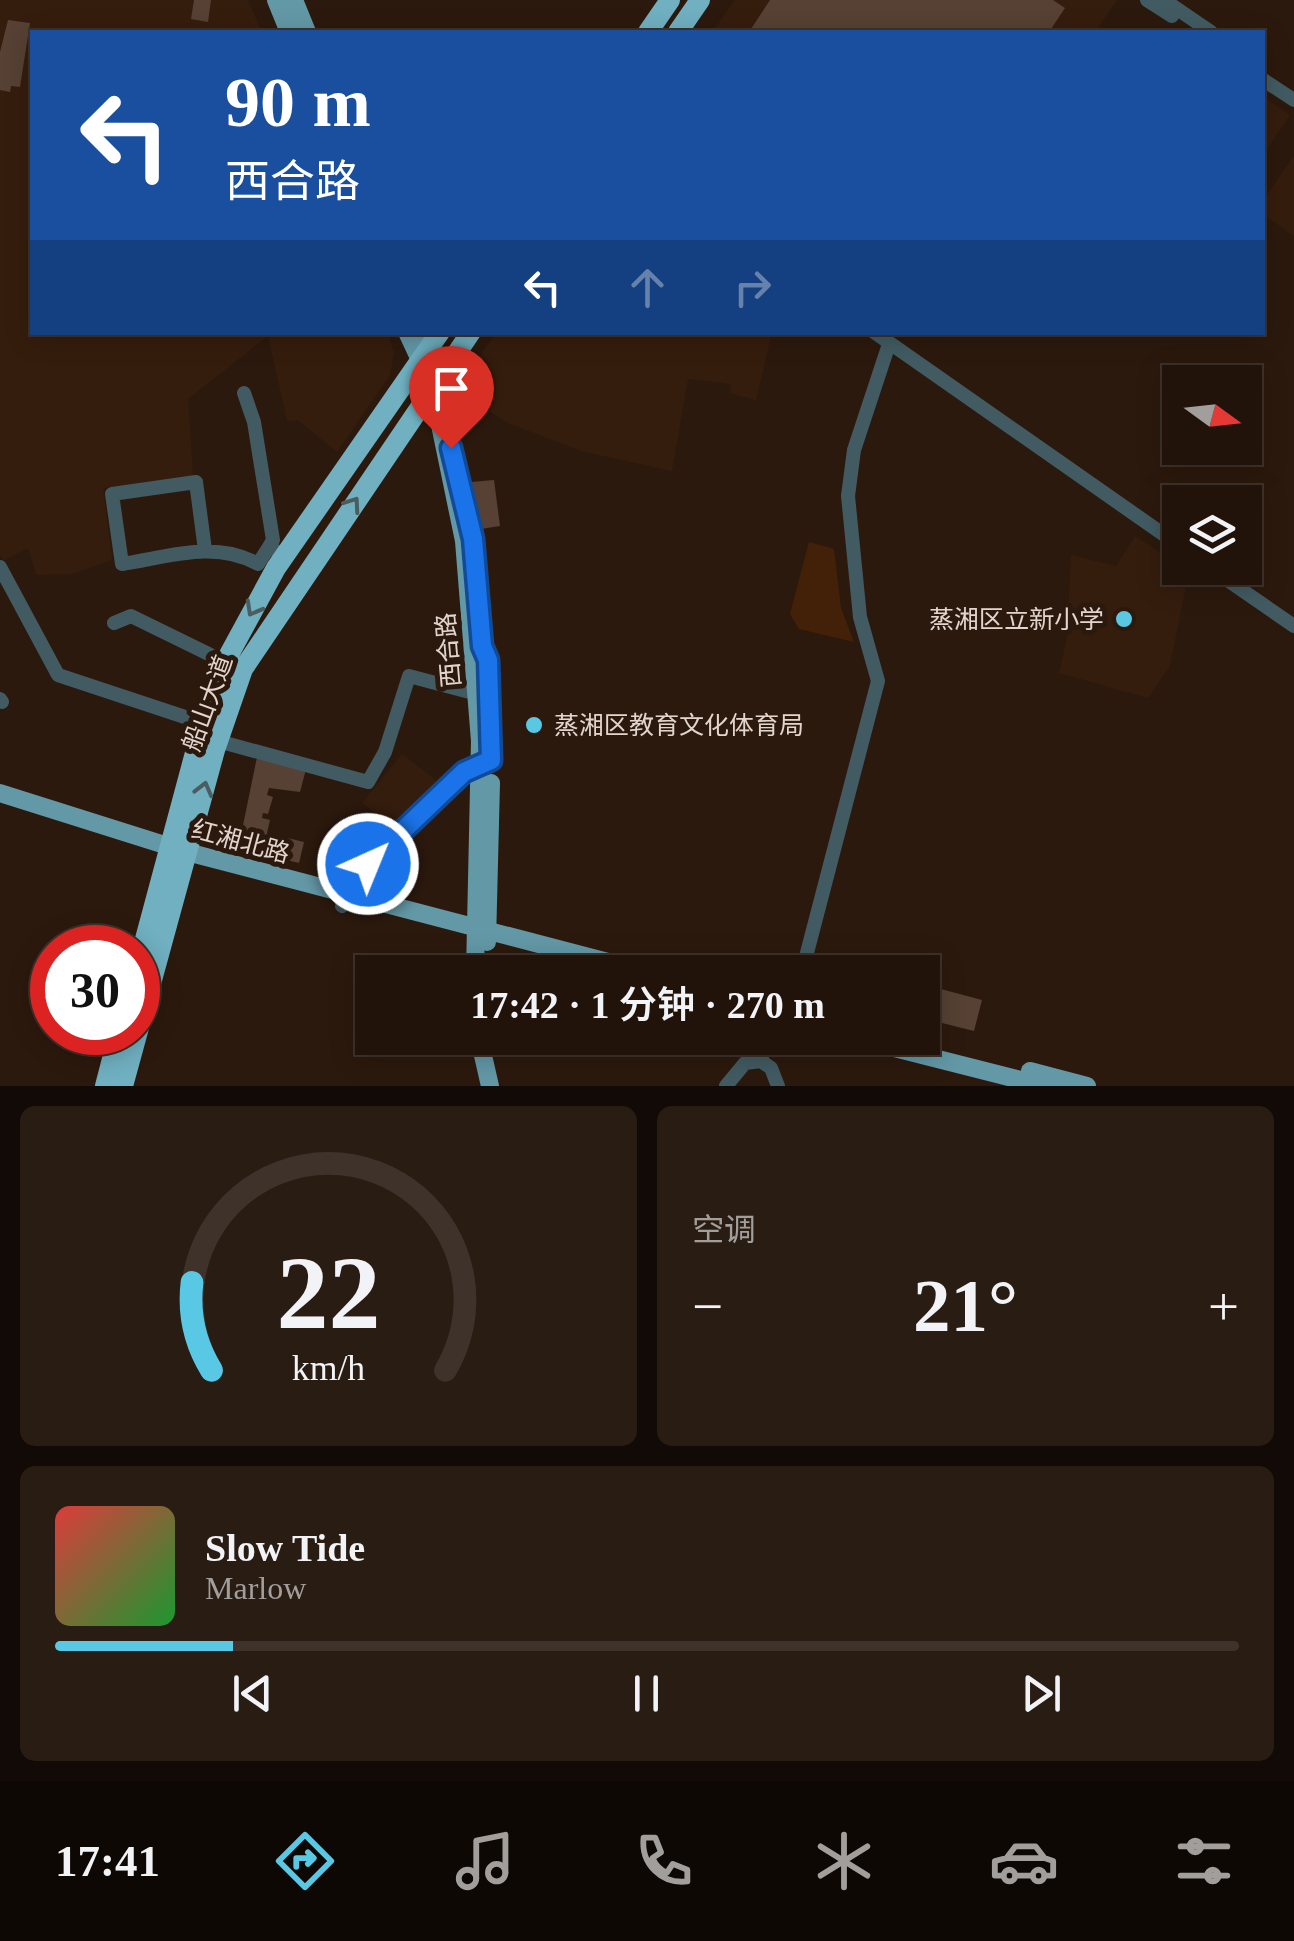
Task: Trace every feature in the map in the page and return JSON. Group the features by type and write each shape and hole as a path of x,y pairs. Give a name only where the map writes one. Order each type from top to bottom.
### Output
{"highway":[{"path":"649,30 670,0"},
{"path":"679,30 700,0"},
{"name":"船山大道","path":"152,925 243,669 469,335"},
{"name":"船山大道","path":"124,1086 203,723 225,662 276,552 385,412 428,343"},
{"path":"104,1086 113,1055"}],"main road":[{"path":"276,0 288,30"},
{"path":"294,0 306,30"},
{"path":"385,412 406,364 404,335"},
{"name":"西合路","path":"428,343 464,540 481,700 485,761 484,955"},
{"name":"红湘北路","path":"0,793 177,855"},
{"name":"红湘北路","path":"0,804 545,955"},
{"name":"西合路","path":"477,955 481,936"},
{"name":"红湘北路","path":"481,936 568,955"},
{"path":"940,1048 1088,1086"},
{"path":"484,1055 490,1086"},
{"path":"494,1055 500,1086"},
{"path":"923,1055 1044,1086"}],"street":[{"path":"1147,0 1192,30"},
{"path":"1164,0 1209,30"},
{"path":"1265,69 1294,89"},
{"path":"1265,80 1294,100"},
{"path":"878,335 1162,534"},
{"path":"806,955 878,681 860,617 848,496 854,450 889,344"},
{"path":"205,550 196,482 112,494 122,564 205,550 238,553 258,564 276,552 254,422 244,393"},
{"path":"0,568 58,675 203,723"},
{"path":"1235,585 1294,626"},
{"path":"114,623 130,616 225,662"},
{"path":"218,742 368,782 384,752 408,676 481,700"},
{"path":"344,900 348,886 394,836 485,761"},
{"path":"760,1061 762,1055"},
{"path":"726,1086 745,1063 760,1061 771,1068 778,1086"}],"shaded area":[{"path":"0,0 248,0 261,30 30,30 30,335 389,335 394,353 390,375 337,452 298,420 287,421 268,336 188,399 193,476 103,488 112,560 72,574 36,575 28,548 3,561"},
{"path":"735,0 1117,0 1096,30 713,30"},
{"path":"1265,97 1290,115 1265,153"},
{"path":"1294,156 1294,236 1265,215 1265,198"},
{"path":"494,335 772,335 756,400 730,393 731,384 688,379 672,471 581,451 508,423 455,389"},
{"name":"蒸湘区立新小学","path":"1135,536 1162,554 1162,585 1186,585 1170,666 1148,698 1059,673 1067,638 1071,555 1116,566"},
{"path":"809,542 834,549 841,608 854,642 799,629 790,614"},
{"path":"402,754 437,781 395,827 362,803"}],"building":[{"path":"194,0 211,0 208,22 191,19"},
{"path":"770,0 1053,0 1065,8 1050,30 750,30"},
{"path":"8,20 30,23 20,87 11,86 10,92 0,90 0,52"},
{"path":"494,480 500,526 481,529 471,482"},
{"path":"257,757 306,769 300,792 269,788 267,795 273,797 268,814 263,813 262,818 270,820 267,833 304,842 299,863 253,852 240,840"},
{"path":"338,831 348,839 378,847 359,868 328,862 319,854"},
{"path":"940,989 982,1000 974,1031 940,1022"}],"place":[{"name":"蒸湘区立新小学","path":"1124,619"},
{"name":"蒸湘区教育文化体育局","path":"534,725"}],"route":[{"path":"368,864 464,772 491,760 488,660 482,646 473,539 451,448"}]}
